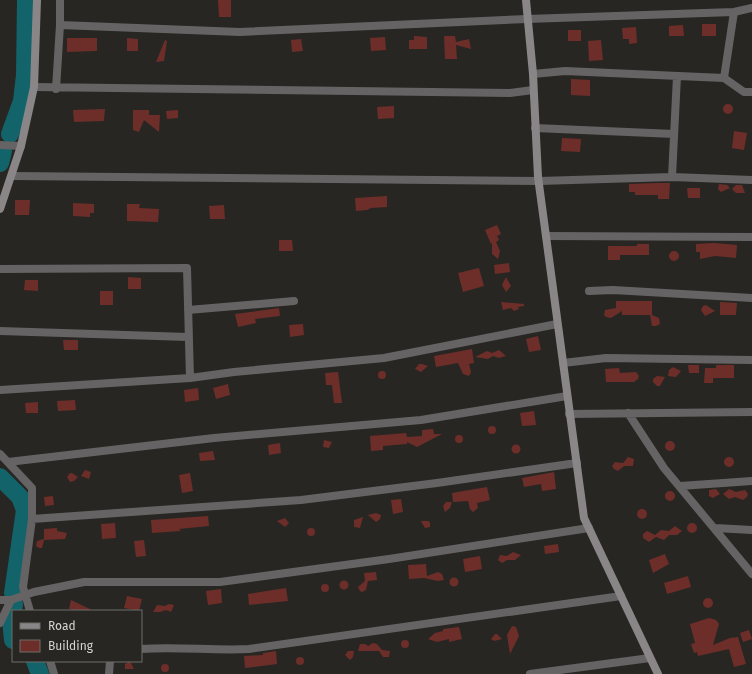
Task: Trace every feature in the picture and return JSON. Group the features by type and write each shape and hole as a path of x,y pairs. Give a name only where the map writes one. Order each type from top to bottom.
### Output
{"street":[{"path":"0,209 21,146 34,87 37,0"},
{"path":"56,89 60,0"},
{"path":"526,0 533,74 538,181 584,518 658,674"},
{"path":"60,25 240,32 527,19 734,12 752,8"},
{"path":"724,78 734,12"},
{"path":"533,74 565,70 724,78 744,92 752,92"},
{"path":"672,177 677,76"},
{"path":"34,87 56,89 510,93 533,90"},
{"path":"535,128 674,134"},
{"path":"0,145 21,146"},
{"path":"12,176 538,181 672,177 752,180"},
{"path":"546,236 752,237"},
{"path":"0,269 186,268 190,378"},
{"path":"589,291 612,290 752,298"},
{"path":"188,310 294,301"},
{"path":"0,390 190,378 234,372 384,358 557,324"},
{"path":"0,331 188,337"},
{"path":"563,363 606,358 752,360"},
{"path":"8,462 214,438 421,420 567,396"},
{"path":"569,414 752,412"},
{"path":"628,413 664,468 752,574"},
{"path":"0,454 32,488 32,519 23,587 30,610"},
{"path":"32,519 301,500 430,484 577,463"},
{"path":"680,486 752,481"},
{"path":"0,600 11,600 34,592 84,582 220,582 389,559 589,528"},
{"path":"715,528 752,530"},
{"path":"142,649 249,649 621,596"},
{"path":"0,623 11,600"},
{"path":"530,674 650,658"},
{"path":"50,662 54,674"},
{"path":"109,674 110,662"}],"building":[{"path":"218,0 231,0 231,17 219,17"},
{"path":"702,24 716,24 716,36 702,36"},
{"path":"683,25 684,36 669,36 669,26"},
{"path":"636,27 637,43 629,44 629,39 623,39 622,28"},
{"path":"568,30 581,30 581,41 568,41"},
{"path":"414,36 427,37 427,49 409,49 409,40 414,40"},
{"path":"444,36 455,36 456,42 469,39 471,49 456,45 457,59 445,59"},
{"path":"385,37 386,50 371,51 370,38"},
{"path":"67,38 97,38 97,51 67,52"},
{"path":"127,38 138,39 138,51 127,51"},
{"path":"301,39 303,51 292,52 291,40"},
{"path":"165,40 167,41 164,61 156,62"},
{"path":"601,40 603,60 589,61 588,41"},
{"path":"571,79 590,80 590,96 571,95"},
{"path":"726,104 730,104 732,105 732,113 726,114 723,111 723,107"},
{"path":"394,106 394,118 378,119 377,107"},
{"path":"105,109 104,121 74,122 73,110"},
{"path":"133,110 149,110 149,115 160,115 159,132 144,120 139,132 133,130"},
{"path":"178,110 178,118 167,119 166,111"},
{"path":"734,131 747,133 744,150 732,148"},
{"path":"562,138 581,139 580,152 561,151"},
{"path":"670,183 669,199 658,199 658,195 635,195 635,192 629,192 629,184"},
{"path":"719,184 727,185 730,188 721,192 718,189"},
{"path":"736,185 742,185 745,193 736,193 732,189"},
{"path":"687,188 700,188 700,198 688,198"},
{"path":"387,196 387,207 356,211 355,198"},
{"path":"15,200 30,200 29,215 15,215"},
{"path":"73,203 94,204 94,213 90,213 90,217 73,216"},
{"path":"127,204 140,204 139,208 159,209 158,222 127,221"},
{"path":"224,205 225,219 210,219 209,206"},
{"path":"497,225 501,234 497,236 499,240 496,242 500,251 498,259 492,254 492,243 491,244 485,230"},
{"path":"279,240 292,240 293,251 279,251"},
{"path":"714,243 737,245 736,258 715,256 700,259 700,252 696,252 696,244"},
{"path":"637,244 649,244 649,255 620,255 620,260 608,260 608,246 637,246"},
{"path":"672,251 676,251 678,252 678,260 672,261 669,258 669,254"},
{"path":"509,263 510,272 495,274 494,265"},
{"path":"479,268 484,286 463,292 458,273"},
{"path":"128,277 141,278 141,289 128,289"},
{"path":"506,277 511,286 506,292 502,285"},
{"path":"25,280 38,280 38,291 24,290"},
{"path":"100,291 113,291 113,305 100,305"},
{"path":"616,301 652,301 652,315 659,318 660,324 652,326 650,315 622,315 622,311 611,318 606,317 604,315 605,310 616,308"},
{"path":"501,302 524,304 524,306 518,307 519,309 514,311 511,308 503,310"},
{"path":"720,302 737,303 736,315 720,315"},
{"path":"706,305 715,311 705,316 701,310 703,306"},
{"path":"279,308 280,316 255,319 256,323 238,327 235,314"},
{"path":"303,324 304,335 290,337 289,325"},
{"path":"538,336 541,350 529,352 526,339"},
{"path":"63,340 78,340 78,350 64,350"},
{"path":"472,349 474,363 469,364 471,372 469,376 463,374 458,363 436,367 434,356"},
{"path":"499,350 506,356 499,358 493,356 488,359 475,357 487,351 492,353"},
{"path":"419,364 428,366 421,372 415,369"},
{"path":"688,365 699,365 699,373 689,373"},
{"path":"716,365 734,365 734,378 713,378 713,383 704,383 705,368 716,368"},
{"path":"673,367 681,371 676,377 668,376 669,370"},
{"path":"619,368 620,373 636,372 639,376 638,379 634,382 606,382 605,369"},
{"path":"380,371 384,371 386,375 384,379 380,379 378,377 378,373"},
{"path":"338,372 342,403 334,403 332,385 326,385 325,373"},
{"path":"657,376 665,377 660,386 657,386 653,382 653,379"},
{"path":"228,384 230,395 216,399 213,388"},
{"path":"198,388 199,400 185,402 184,390"},
{"path":"75,400 76,410 58,411 57,401"},
{"path":"38,402 38,413 26,413 25,403"},
{"path":"534,411 536,425 522,426 520,413"},
{"path":"490,426 494,426 496,430 494,434 490,434 488,432 488,428"},
{"path":"433,429 434,434 442,434 417,447 407,442 407,444 383,446 383,450 371,451 370,436 406,433 407,437 422,436 422,430"},
{"path":"457,435 461,435 463,439 461,443 457,443 455,441 455,437"},
{"path":"324,440 332,442 329,448 323,447"},
{"path":"668,441 672,441 674,442 674,450 668,451 665,448 665,444"},
{"path":"280,443 281,453 269,455 268,445"},
{"path":"514,445 518,445 520,449 518,453 514,453 512,451 512,447"},
{"path":"213,451 215,460 200,461 199,453"},
{"path":"628,457 634,459 633,466 624,466 618,471 614,469 612,466 615,462 623,463"},
{"path":"727,457 731,457 733,458 733,466 727,467 724,464 724,460"},
{"path":"85,470 91,472 89,479 81,476"},
{"path":"554,472 556,489 542,491 541,484 524,487 522,478"},
{"path":"70,473 78,477 74,481 70,482 67,477"},
{"path":"190,473 193,491 182,493 179,475"},
{"path":"487,487 490,500 477,503 478,508 473,512 470,509 468,501 453,502 452,493"},
{"path":"716,489 720,494 713,498 709,496 709,490"},
{"path":"729,489 736,492 745,490 748,494 747,497 743,500 735,497 729,499 723,494"},
{"path":"668,491 672,491 674,492 674,500 668,501 665,498 665,494"},
{"path":"53,496 54,505 45,506 44,497"},
{"path":"401,499 403,512 393,514 391,500"},
{"path":"446,502 452,502 450,508 445,512 443,506"},
{"path":"640,509 644,509 646,510 646,518 640,519 637,516 637,512"},
{"path":"376,513 381,515 380,519 376,522 368,515"},
{"path":"208,516 209,526 179,529 181,531 152,533 151,520"},
{"path":"363,517 360,528 354,527 354,520"},
{"path":"285,518 289,523 285,527 277,521"},
{"path":"421,521 430,522 430,527 425,528"},
{"path":"115,523 116,538 102,539 101,524"},
{"path":"690,523 694,523 696,524 696,532 690,533 687,530 687,526"},
{"path":"675,526 682,531 677,535 669,535 664,540 656,537 649,542 643,538 643,534 647,531 655,535 661,530 669,531"},
{"path":"57,528 57,531 67,533 65,539 44,540 42,548 36,546 37,541 44,539 44,529"},
{"path":"309,528 313,528 315,532 313,536 309,536 307,534 307,530"},
{"path":"144,540 146,556 136,557 134,541"},
{"path":"558,544 559,552 545,554 544,546"},
{"path":"513,552 521,555 515,560 507,560 502,563 498,560 500,555 507,556"},
{"path":"665,554 669,564 653,573 649,560"},
{"path":"480,556 482,569 465,572 463,559"},
{"path":"426,564 427,576 438,572 442,574 444,580 438,581 424,578 409,579 408,565"},
{"path":"376,572 377,580 368,581 366,590 362,592 360,591 358,587 365,581 364,573"},
{"path":"688,576 691,587 667,594 664,583"},
{"path":"452,578 456,578 458,582 456,586 452,586 450,584 450,580"},
{"path":"342,581 346,581 348,585 346,589 342,589 340,587 340,583"},
{"path":"325,584 328,585 328,591 325,592 322,591 321,588 322,585"},
{"path":"286,588 288,601 249,605 248,594"},
{"path":"221,589 222,603 208,605 206,591"},
{"path":"127,596 142,599 139,610 124,608"},
{"path":"706,598 710,598 712,599 712,607 706,608 703,605 703,601"},
{"path":"71,600 92,610 73,610 69,609"},
{"path":"169,604 174,605 171,612 166,610 153,612 157,605 165,606"},
{"path":"709,618 716,620 719,624 713,645 730,638 738,637 746,664 734,667 729,649 698,656 697,652 694,653 691,644 695,643 690,624"},
{"path":"512,626 516,627 519,636 510,654 507,635"},
{"path":"459,627 462,639 449,642 449,639 437,642 428,639 435,633 443,631 443,629"},
{"path":"749,630 752,639 743,642 740,633"},
{"path":"495,634 502,639 494,641 491,639"},
{"path":"403,640 407,640 409,644 407,648 403,648 401,646 401,642"},
{"path":"373,643 377,644 382,650 390,651 389,657 383,657 379,651 358,651 360,644 365,644 368,646"},
{"path":"276,651 277,664 245,668 244,656 263,655 263,653"},
{"path":"348,651 354,651 353,657 350,660 345,655"},
{"path":"298,657 302,657 304,661 302,665 298,665 296,663 296,659"},
{"path":"129,662 134,669 125,669 125,664"},
{"path":"163,664 167,664 169,668 167,672 163,672 161,670 161,666"}],"waterway":[{"path":"10,134 22,101 25,75 26,0"},
{"path":"0,163 3,151"},
{"path":"0,477 20,497 25,510 13,593"},
{"path":"13,610 14,604"},
{"path":"12,615 12,630"},
{"path":"35,662 40,674"}]}
